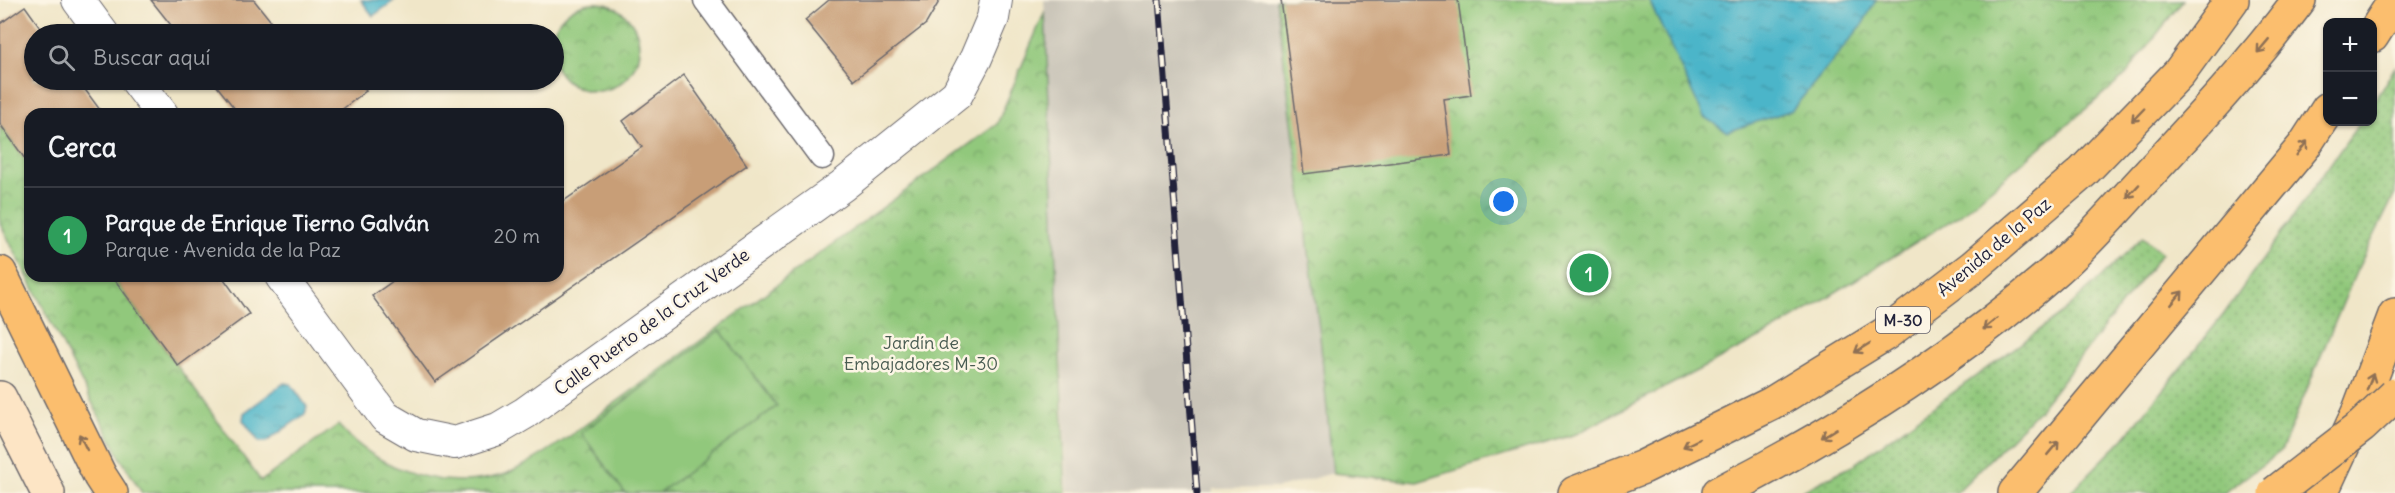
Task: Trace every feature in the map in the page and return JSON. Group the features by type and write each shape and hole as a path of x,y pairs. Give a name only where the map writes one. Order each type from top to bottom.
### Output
{"highway":[{"name":"Avenida de la Paz","path":"1575,493 1643,467 1772,404 1885,334 1972,267 2083,172 2179,72 2232,0"},
{"path":"1719,493 1794,454 1873,405 1970,340 2051,275 2217,101 2299,0"},
{"path":"2377,29 2395,0"},
{"path":"2015,493 2304,146 2323,117"},
{"path":"0,273 100,476 111,493"},
{"path":"2321,493 2358,413 2395,315"},
{"path":"2275,493 2362,426 2395,395"}],"main road":[{"path":"0,398 48,493"}],"street":[{"path":"78,0 96,24"},
{"path":"706,0 822,157"},
{"name":"Calle Puerto de la Cruz Verde","path":"286,282 386,417 416,435 455,443 498,429 525,413 843,186 957,94 989,28 996,0"},
{"path":"144,90 157,108"}],"shaded area":[{"path":"1044,0 1276,0 1320,336 1333,473 1278,488 1213,489 1213,493 1068,492"}],"green space":[{"path":"1276,0 2183,0 2125,76 1960,215 1773,331 1576,434 1417,482 1333,473 1320,336"},
{"path":"586,3 604,3 612,6 620,10 632,22 639,38 639,56 636,64 632,72 620,84 604,91 586,91 570,84 564,78 564,24 557,24 570,10"},
{"name":"Jardín de Embajadores M-30","path":"1045,11 1066,493 142,493 121,459 30,282 116,282 261,481 338,425 354,441 393,466 437,479 460,481 483,479 515,470 562,441 997,124"},
{"path":"2395,67 2395,194 2356,272 2281,451 2224,493 2070,493 2124,438 2224,314 2357,126 2377,126 2377,96"},
{"name":"Jardín de Embajadores M-30","path":"0,125 24,158 24,270 0,223"},
{"path":"2143,237 2162,253 2039,410 1956,493 1799,493 1853,465 2063,313"},
{"path":"720,330 777,406 659,493 625,493 581,433"}],"water":[{"path":"361,0 395,0 373,16"},
{"path":"1649,0 1876,0 1862,25 1792,110 1727,132 1704,117"},
{"path":"284,383 291,384 307,407 305,414 266,442 259,442 243,420 244,413"}],"building":[{"path":"151,0 254,0 273,24 170,24"},
{"path":"829,0 940,0 926,24 854,80 805,20"},
{"path":"1281,0 1458,0 1471,95 1444,99 1451,155 1304,174"},
{"path":"25,6 38,24 24,24 24,90 85,90 99,108 24,108 24,158 0,124 0,24"},
{"path":"684,75 747,165 435,382 372,296 392,282 564,282 564,201 642,147 623,121"},
{"path":"220,90 366,91 344,108 234,108"},
{"path":"116,282 226,282 249,314 178,366"}],"railway":[{"path":"1159,0 1197,493"}],"place":[{"name":"Parque de Enrique Tierno Galván","path":"1589,273"}]}
